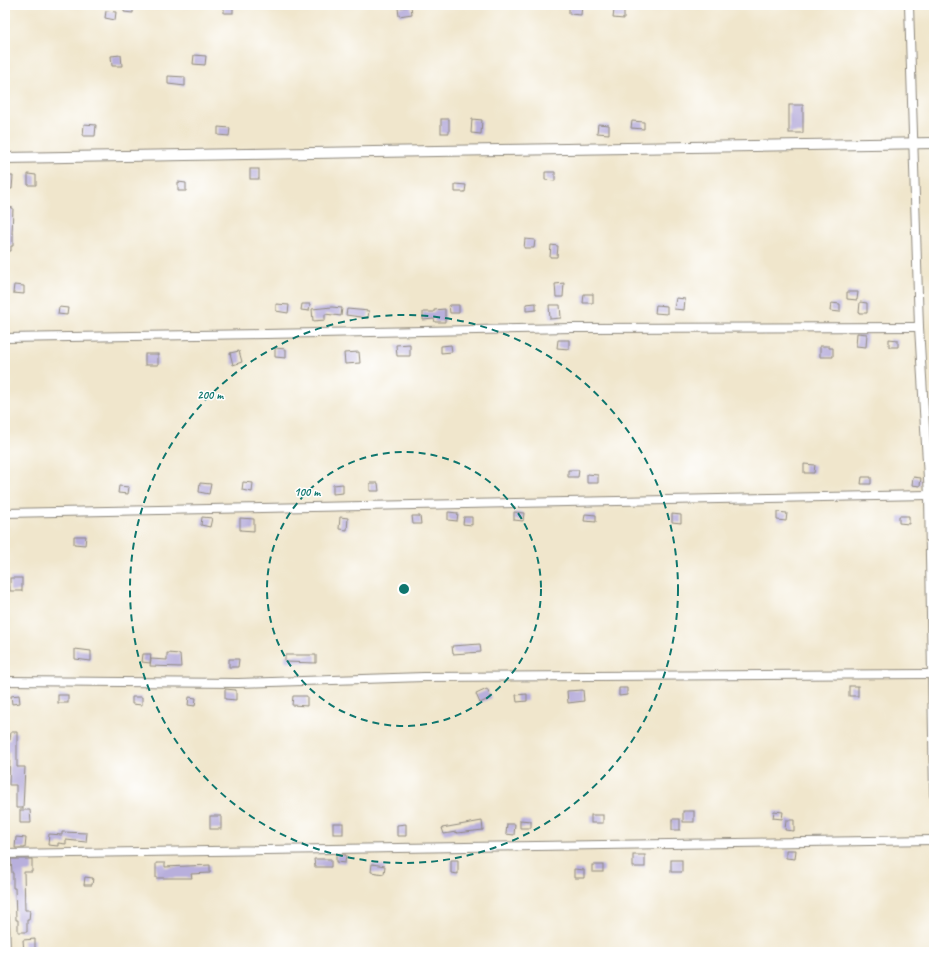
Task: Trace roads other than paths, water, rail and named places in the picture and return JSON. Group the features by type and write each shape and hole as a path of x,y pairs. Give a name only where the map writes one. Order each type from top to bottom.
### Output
{"street":[{"path":"909,5 919,327 929,495 934,795"},
{"path":"5,158 934,143"},
{"path":"5,338 573,328 919,327"},
{"path":"5,513 929,495"},
{"path":"5,681 238,683 424,677 932,674"},
{"path":"5,854 934,840"},
{"path":"5,918 6,952"}]}
